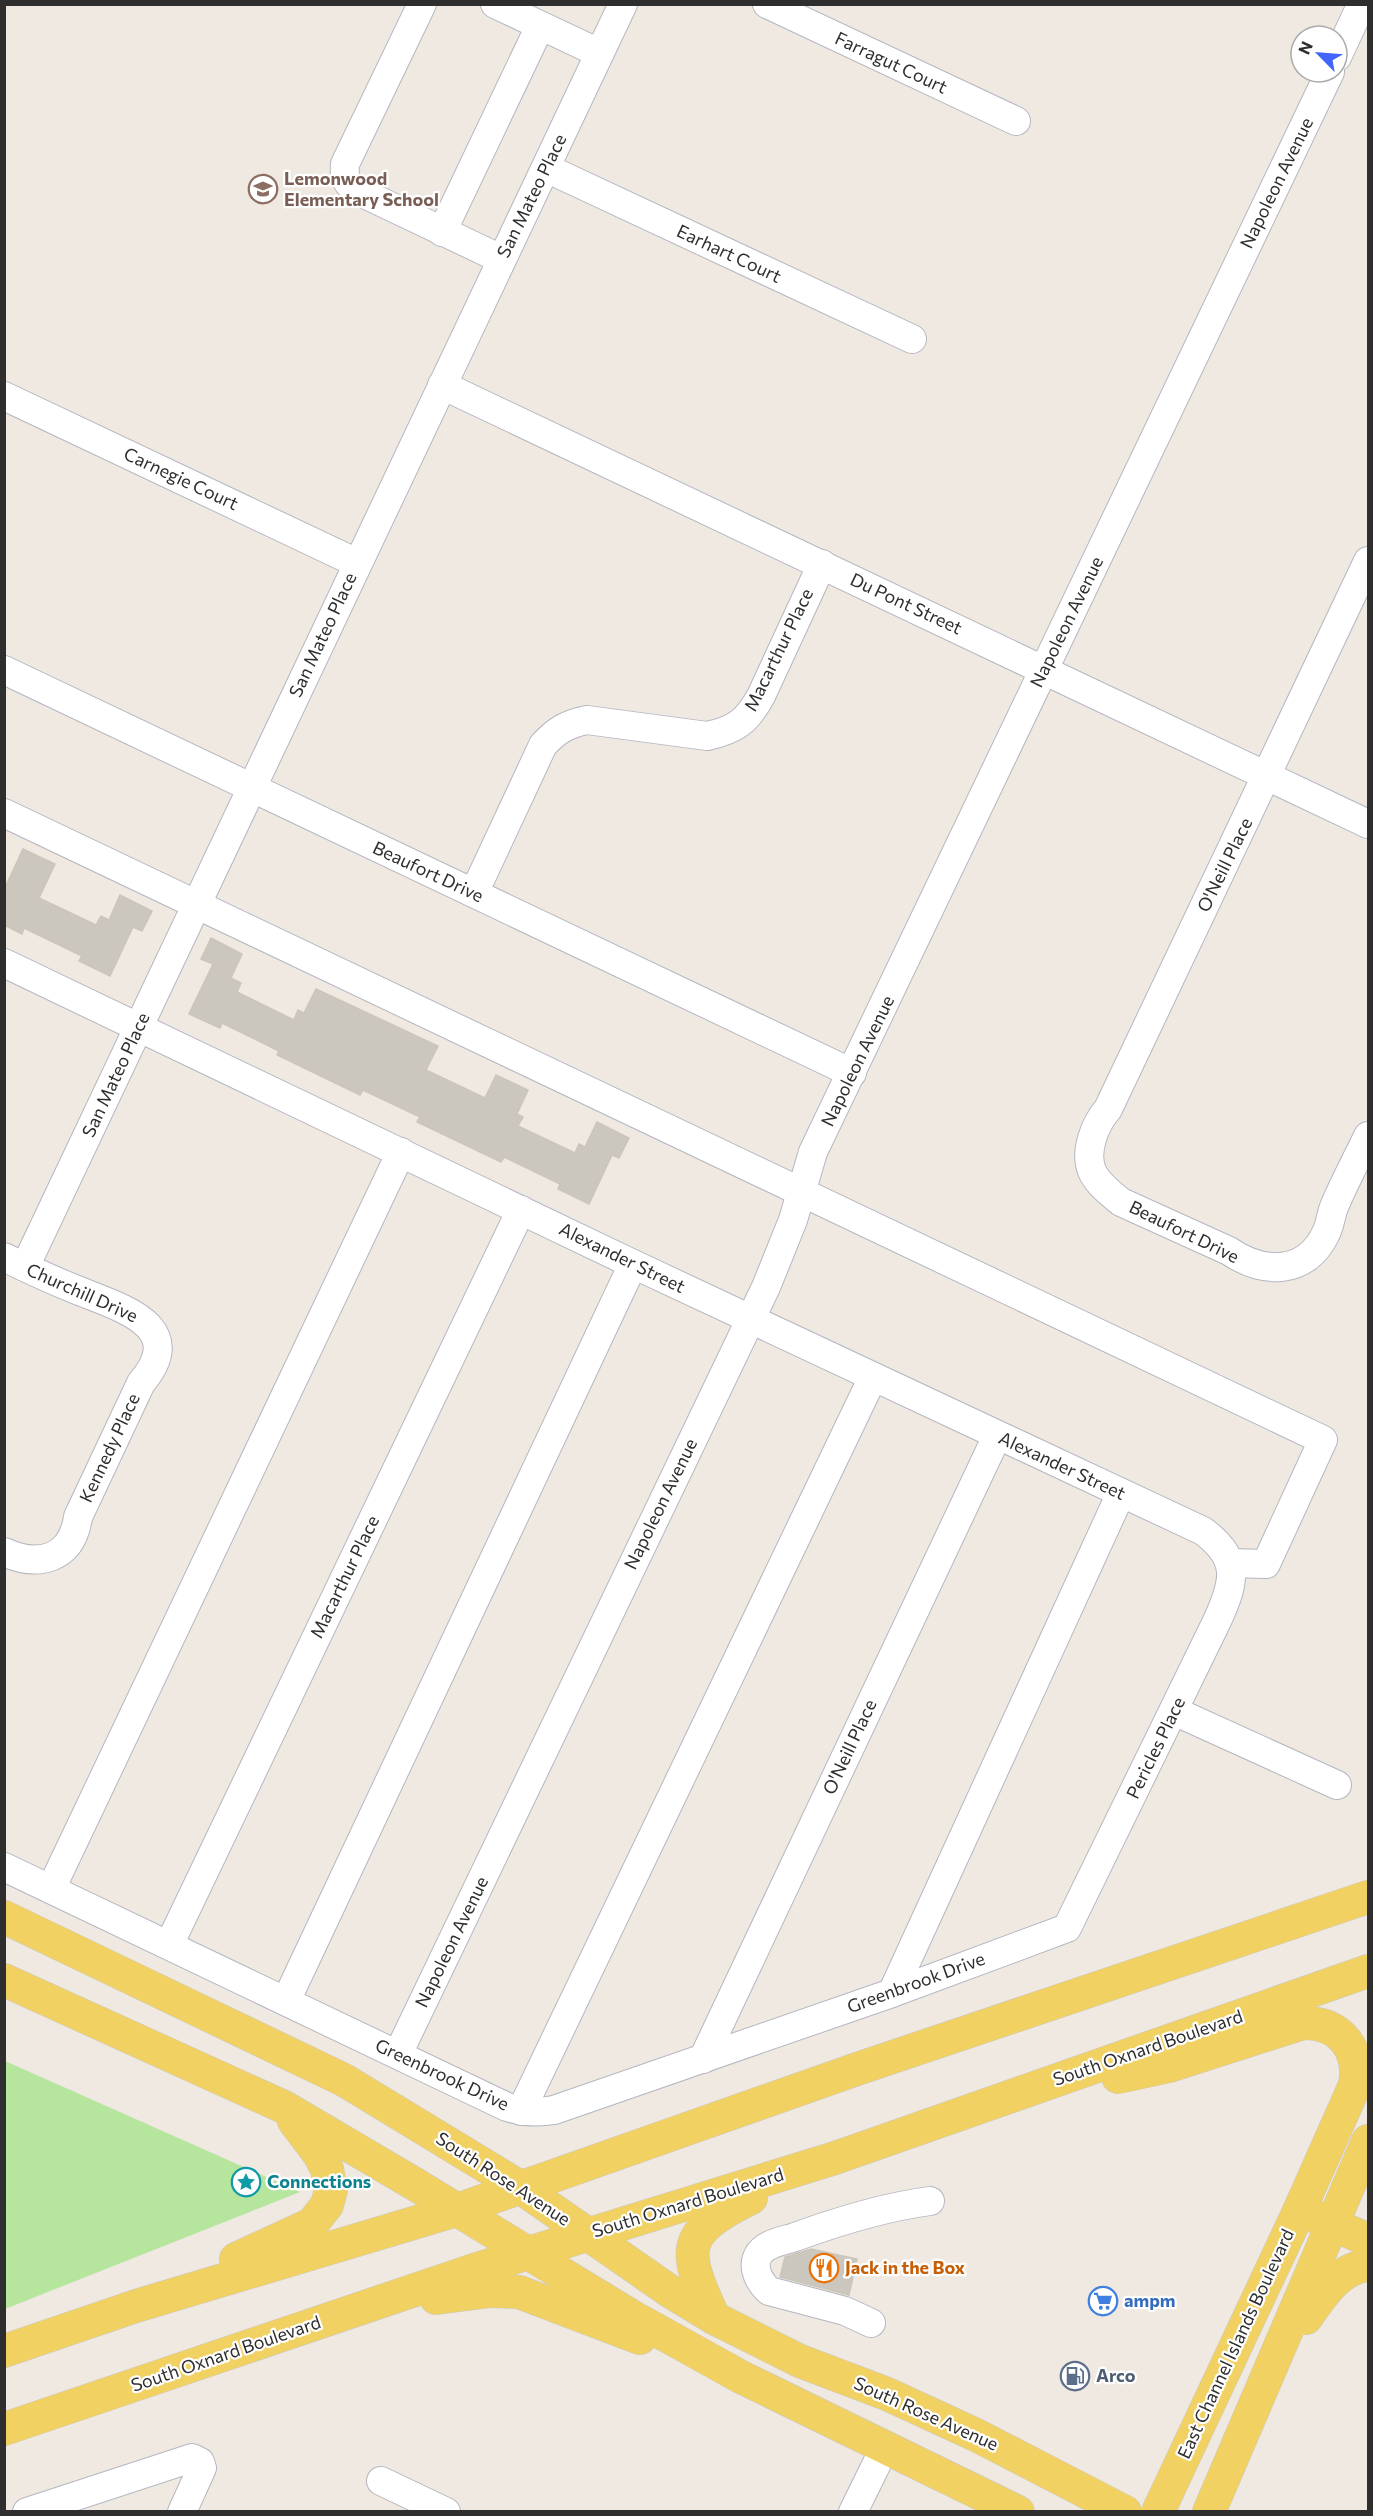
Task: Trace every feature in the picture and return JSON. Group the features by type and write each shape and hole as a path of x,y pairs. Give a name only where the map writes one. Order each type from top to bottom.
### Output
{"main road":[{"path":"1260,1934 1368,1882"},
{"path":"4,2351 136,2306 457,2210 857,2069 1368,1897"},
{"name":"South Rose Avenue","path":"4,1917 344,2080 520,2187 671,2292 714,2318 800,2361 887,2394 976,2435 1125,2511"},
{"name":"South Oxnard Boulevard","path":"4,2429 586,2234 835,2158 1368,1971"},
{"path":"4,1980 284,2107 633,2317 741,2377 1018,2511"},
{"path":"984,2105 1169,2066 1303,2023 1328,2026 1340,2034 1353,2055 1356,2079 1300,2209"},
{"path":"136,2306 312,2224 327,2205 331,2190 327,2169 320,2154 284,2107"},
{"path":"1209,2511 1368,2141"},
{"path":"714,2318 694,2275 692,2259 694,2244 699,2233 727,2210 835,2158"},
{"name":"East Channel Islands Boulevard","path":"1158,2511 1300,2209 1368,2240"},
{"path":"1257,2402 1302,2324 1324,2292 1354,2267 1368,2265"},
{"path":"369,2306 490,2291 519,2292 741,2377"}],"street":[{"path":"422,4 345,164 344,174 347,183 354,189 501,260"},
{"path":"495,4 599,53"},
{"name":"San Mateo Place","path":"15,1262 138,1027 623,4"},
{"name":"Farragut Court","path":"767,4 1016,121"},
{"path":"1349,28 1356,11"},
{"path":"442,232 540,26"},
{"name":"Napoleon Avenue","path":"398,2054 766,1287 801,1194 813,1152 1324,84"},
{"name":"Earhart Court","path":"546,168 912,339"},
{"name":"Du Pont Street","path":"442,385 1368,824"},
{"name":"Carnegie Court","path":"4,396 357,563"},
{"name":"O'Neill Place","path":"1092,1170 1091,1143 1095,1129 1108,1109 1368,561"},
{"name":"Macarthur Place","path":"474,893 543,745 556,731 568,724 587,720 707,736 726,732 742,723 752,712 761,696 822,564"},
{"name":"Beaufort Drive","path":"4,670 852,1073"},
{"path":"4,813 801,1194 1323,1440 1266,1564 1230,1563"},
{"name":"Alexander Street","path":"4,963 633,1264 1203,1531 1220,1544 1230,1563"},
{"name":"Beaufort Drive","path":"1092,1170 1106,1190 1121,1202 1229,1251 1244,1262 1262,1268 1281,1268 1299,1262 1314,1250 1325,1235 1333,1209 1368,1136"},
{"path":"51,1889 401,1152"},
{"name":"Macarthur Place","path":"169,1945 521,1210"},
{"name":"Churchill Drive","path":"15,1262 112,1305 125,1308 141,1318 153,1334"},
{"path":"286,2001 633,1264"},
{"name":"Kennedy Place","path":"4,1551 17,1557 35,1560 52,1557 64,1549 72,1538 78,1517 141,1383 150,1372 156,1359 157,1345 153,1334"},
{"path":"521,2111 873,1377"},
{"name":"O'Neill Place","path":"703,2059 997,1436"},
{"path":"892,1993 1121,1493"},
{"name":"Pericles Place","path":"1067,1928 1226,1601 1230,1590 1230,1563"},
{"path":"1174,1711 1337,1785"},
{"name":"Greenbrook Drive","path":"4,1867 521,2111 554,2110 892,1993 1067,1928"},
{"path":"871,2323 845,2311 769,2291 760,2283 755,2273 756,2259 765,2247 823,2227 898,2205 930,2201"},
{"path":"853,2511 885,2447"},
{"path":"27,2511 192,2458 200,2462 202,2468 182,2511"},
{"path":"381,2481 446,2511"}],"green space":[{"path":"5,2061 300,2192 5,2309"}],"building":[{"path":"23,849 55,864 39,898 96,925 101,916 109,920 120,895 152,911 142,931 133,927 110,976 79,961 82,956 24,928 22,934 4,925 4,890"},
{"path":"211,938 242,954 231,978 241,983 237,992 294,1020 298,1010 304,1013 316,989 438,1046 426,1070 485,1098 496,1075 528,1090 517,1114 523,1117 518,1126 575,1153 579,1144 585,1147 597,1122 629,1138 619,1158 612,1155 589,1204 558,1189 560,1184 504,1157 501,1162 417,1122 420,1117 363,1090 360,1095 277,1055 279,1051 222,1023 220,1028 189,1014 213,964 201,959"},
{"path":"811,2249 857,2259 849,2295 780,2277 785,2257"}],"place":[{"name":"Lemonwood Elementary School","path":"263,189"},
{"name":"Connections","path":"246,2182"},
{"name":"Jack in the Box","path":"824,2268"},
{"name":"ampm","path":"1103,2301"},
{"name":"Arco","path":"1075,2376"}]}
